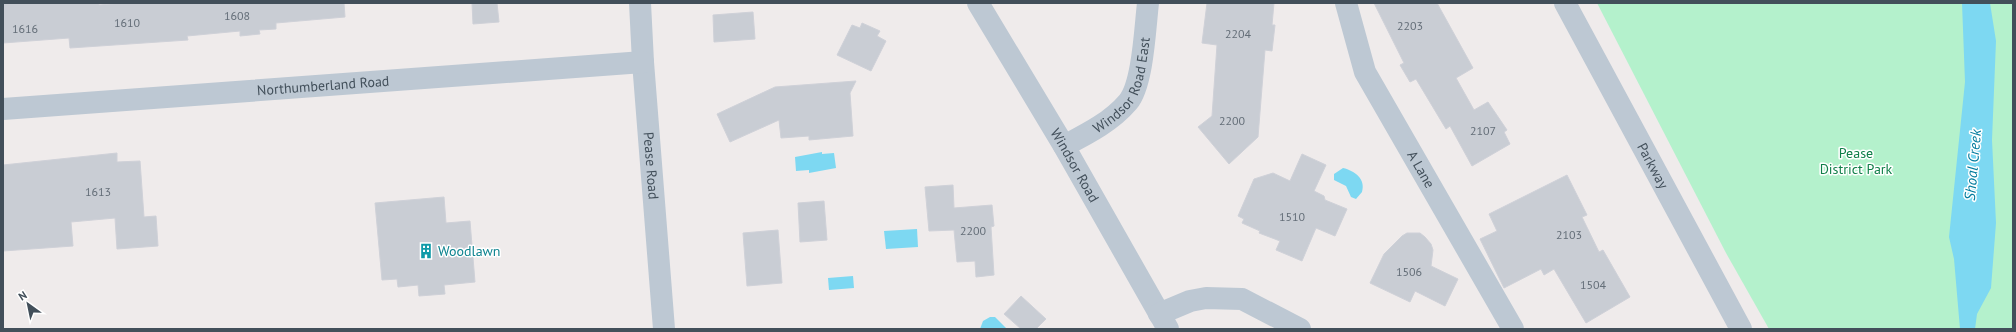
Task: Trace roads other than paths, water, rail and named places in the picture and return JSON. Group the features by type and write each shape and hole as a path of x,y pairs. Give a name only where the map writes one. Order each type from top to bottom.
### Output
{"street":[{"name":"Pease Road","path":"640,3 643,62 664,329"},
{"name":"Windsor Road","path":"978,3 1064,146 1164,322"},
{"name":"Windsor Road East","path":"1064,146 1114,116 1129,101 1139,76 1148,3"},
{"name":"A Lane","path":"1346,3 1365,72 1514,329"},
{"name":"Parkway","path":"1565,3 1741,329"},
{"name":"Northumberland Road","path":"3,109 643,62"},
{"path":"1164,322 1190,301 1200,299 1242,299 1300,329"}],"water":[{"name":"Shoal Creek","path":"1962,3 1990,3 1996,41 1992,140 1996,223 1991,288 1977,314 1975,329 1960,329 1954,259 1949,237 1965,82"},
{"path":"822,152 822,154 834,153 836,168 809,173 809,170 796,171 795,157"},
{"path":"1343,168 1352,171 1361,179 1363,187 1362,192 1356,199 1351,197 1346,186 1334,180 1334,174"},
{"path":"917,229 918,247 886,249 884,231"},
{"path":"853,276 854,288 829,290 828,278"},
{"path":"990,317 995,317 1007,329 980,329 983,321"}],"place":[{"name":"Woodlawn","path":"426,251"}],"park label":[{"name":"Pease District Park","path":"1856,162"}]}
